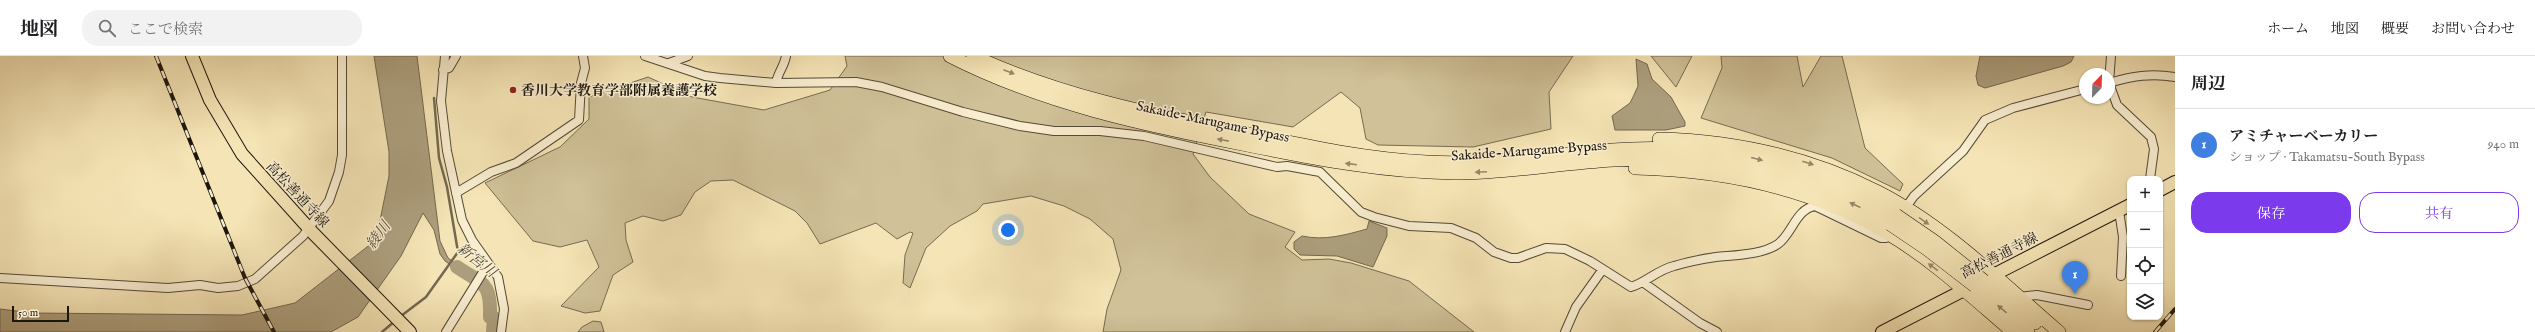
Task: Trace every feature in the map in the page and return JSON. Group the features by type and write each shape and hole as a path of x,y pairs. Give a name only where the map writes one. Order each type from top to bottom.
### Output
{"highway":[{"name":"Sakaide-Marugame Bypass","path":"950,56 993,77 1051,98 1147,124 1345,164 1431,172 1502,171 1615,160 1661,159 1709,163 1786,178 1895,220"},
{"name":"Sakaide-Marugame Bypass","path":"974,56 1147,124 1298,144 1386,158 1456,163 1521,160 1613,150 1661,148 1748,157 1788,167 1834,184 1895,220 1934,240 1979,283"},
{"path":"1895,220 2046,332"},
{"path":"1979,283 2018,297 2059,332"},
{"path":"1979,283 2009,330"},
{"path":"1979,283 2028,332"}],"main road":[{"name":"高松善通寺線","path":"192,56 210,100 242,154 311,230 410,332"},
{"path":"2163,188 2175,182"},
{"name":"高松善通寺線","path":"1882,332 2125,208"}],"street":[{"path":"0,278 168,288 200,285 218,288 238,286 255,279 302,236 311,230 329,201 340,172 342,155 342,56"},
{"path":"445,56 440,101 456,192 462,220 472,240 498,277 503,297 501,332"},
{"path":"443,70 449,68 456,56"},
{"path":"456,192 491,172 516,163 579,120 581,82 585,68 583,56"},
{"path":"645,56 705,76 776,83 856,82 882,87 963,112 1020,126 1054,131 1100,131 1147,124 1277,166 1287,166 1320,172 1361,212 1409,226 1451,228 1476,238 1494,252 1511,258 1518,258 1546,248 1558,248 1603,269 1631,287 1644,283 1652,274 1674,266 1746,254 1778,244 1803,211 1809,207 1815,206 1881,238 1886,238 1895,220 1914,196 1963,151 1984,120 2019,106 2079,90"},
{"path":"669,63 688,56"},
{"path":"776,83 778,71 782,67 786,56"},
{"path":"2110,68 2111,56"},
{"path":"2115,81 2131,76 2155,74 2175,77"},
{"path":"2115,100 2117,105 2151,137 2154,149 2150,176"},
{"path":"2121,276 2125,208"},
{"path":"446,332 488,264"},
{"path":"1565,332 1576,307 1603,269"},
{"path":"1644,283 1700,324 1717,332"},
{"path":"2018,297 2038,294 2088,305"}],"shaded area":[{"path":"845,56 1573,56 1549,92 1551,129 1473,147 1378,145 1366,139 1360,108 1341,92 1293,127 1206,112 1193,154 1210,177 1249,214 1295,232 1285,247 1302,260 1329,259 1351,263 1409,281 1474,332 1103,332 1107,309 1121,270 1113,239 1090,219 1064,206 1031,196 983,204 977,211 950,226 926,248 910,288 903,283 905,255 913,233 910,232 897,239 876,223 820,244 807,223 795,211 733,180 711,181 695,192 681,215 663,221 643,216 625,223 626,240 633,262 613,275 600,311 585,313 561,306 599,267 587,240 560,247 533,241 485,183 560,147 589,119 589,97 648,77 692,97 764,110 830,90 847,66"},
{"path":"1651,56 1692,56 1676,87"},
{"path":"1721,56 1797,56 1803,87 1821,56 1842,56 1865,148 1903,184 1900,191 1832,158 1701,118 1722,68"},
{"path":"593,321 601,322 604,332 578,332 582,327"}],"water":[{"name":"綾川","path":"374,56 417,56 440,241 448,258 473,276 471,279 445,261 440,254 434,230 423,213 401,256 358,317 331,332 0,332 0,309 32,313 242,315 295,303 376,240 389,176 389,152"},
{"path":"1980,56 2074,56 2071,62 2063,66 1985,88 1978,85 1976,76"},
{"path":"1636,59 1647,64 1652,79 1671,97 1685,122 1685,126 1666,130 1615,130 1612,116 1630,103 1638,86"},
{"path":"1369,221 1387,228 1387,236 1373,267 1337,256 1300,255 1294,249 1294,242 1302,236 1327,238 1343,235 1367,229"}],"waterway":[{"path":"401,316 426,297 458,252 447,187 439,158 434,98"},
{"name":"新宮川","path":"457,267 480,282 487,291 489,297 490,317 494,318 493,332"},
{"path":"382,332 395,321"}],"railway":[{"path":"156,56 245,278 274,332"},
{"path":"2155,332 2175,309"}],"place":[{"name":"香川大学教育学部附属養護学校","path":"513,90"},
{"name":"アミチャーベーカリー","path":"2075,294"}]}
